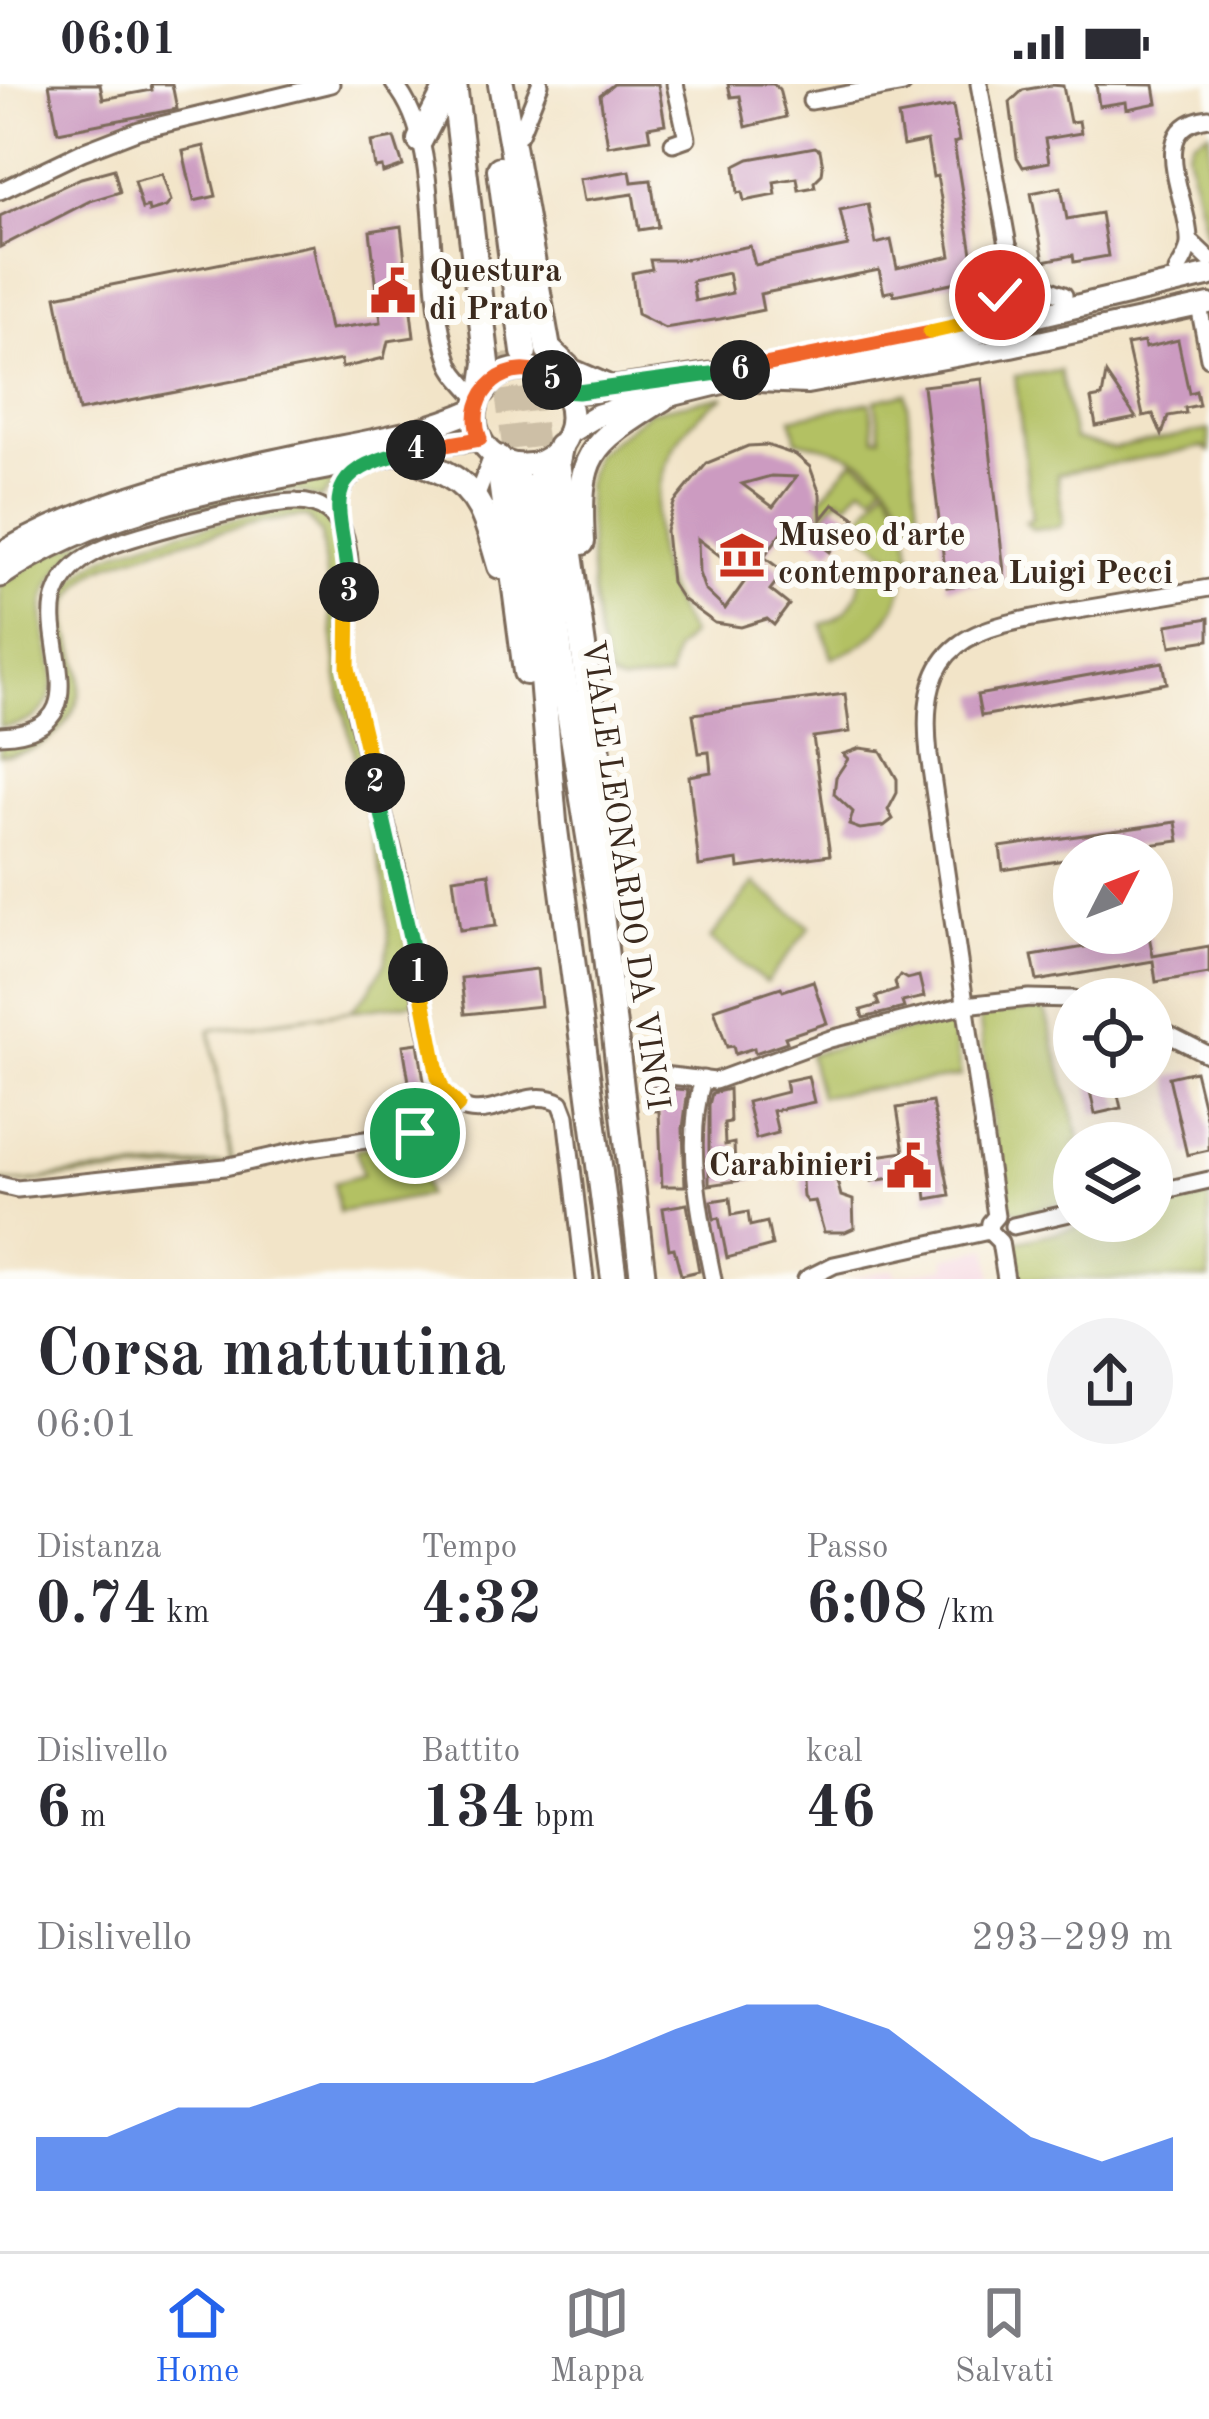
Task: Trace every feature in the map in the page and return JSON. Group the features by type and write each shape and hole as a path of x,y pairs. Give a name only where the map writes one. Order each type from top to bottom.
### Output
{"highway":[{"path":"420,140 452,84"},
{"path":"452,84 487,363 479,400"},
{"path":"466,84 513,353 491,84"},
{"path":"501,84 554,383"},
{"path":"543,327 548,349 562,365 611,389"},
{"path":"584,634 580,500 586,464 604,438 673,396"},
{"path":"564,440 556,461 609,830 599,905"},
{"path":"490,450 542,780 554,822"},
{"path":"403,452 451,476 484,511 528,689"},
{"name":"VIALE LEONARDO DA VINCI","path":"614,1279 554,822 530,482 599,905 643,1279"}],"main road":[{"path":"0,554 120,498 201,476 434,428 479,400 500,376 514,370 554,383 611,389 819,357 1209,261"},
{"path":"0,576 50,545 103,522 203,493 403,452 490,450 528,465 545,459 607,411 741,378 973,334 1209,275"},
{"path":"554,383 571,416 564,440"},
{"path":"479,400 490,450"}],"street":[{"path":"0,190 139,130 331,84"},
{"path":"394,84 408,101 420,140 442,333 452,368 479,400"},
{"path":"510,139 520,134 540,84"},
{"path":"673,143 687,138 675,84"},
{"path":"811,100 903,84"},
{"path":"979,84 1008,245 1005,285 983,320"},
{"path":"1209,118 1187,125 1178,134 1172,160 1190,241 1209,261"},
{"path":"1178,272 1190,241"},
{"path":"1008,245 1026,276 1064,295"},
{"path":"673,396 776,380 807,384 1204,305 1209,358"},
{"path":"476,498 490,450"},
{"path":"371,460 340,489 336,501 346,546 346,632 354,702 392,846 438,1077 458,1105 484,1111 550,1097 561,1103 585,1279"},
{"path":"0,735 40,723 57,704 62,680 51,618 54,599 66,575 90,555 147,534 295,501 323,508 338,520"},
{"path":"1006,1279 995,1230 926,724 929,690 955,647 982,629 1209,588"},
{"path":"662,1075 715,1081 830,1039 965,1004 1053,999"},
{"path":"1173,1036 1209,1054"},
{"path":"703,1079 695,1156 713,1279"},
{"path":"0,1185 17,1190 225,1167 310,1148 415,1133 458,1105"},
{"path":"1173,1188 1209,1180"},
{"path":"806,1279 834,1264 995,1230 1011,1236 1013,1226 1053,1217"}],"shaded area":[{"path":"988,1248 993,1279 847,1279 893,1269 896,1276 946,1267 945,1258"}],"green space":[{"path":"1209,131 1209,247 1187,151 1192,141"},
{"path":"1060,371 1074,439 1112,449 1209,430 1209,451 1203,447 1057,474 1063,522 1059,527 1032,529 1025,521 1032,519 1015,376"},
{"path":"906,393 919,519 909,521 879,474 852,456 797,440 791,418 870,402 875,438 881,437 875,400"},
{"path":"725,396 691,423 676,444 657,505 659,562 671,598 691,634 675,650 669,678 621,683 610,679 598,639 592,588 586,485 595,454 650,411"},
{"path":"853,460 884,480 874,494 862,486 847,503 839,497 824,516 813,508"},
{"path":"343,471 321,499 294,492 252,498 150,524 79,550 51,581 43,607 53,670 51,694 31,719 0,727 0,585 50,553 182,507"},
{"path":"886,484 906,520 911,555 892,556 865,534 852,530"},
{"path":"300,507 322,515 337,535 350,700 391,859 419,1002 210,1030 350,1011 385,963 389,943 385,889 340,694 321,534 307,517 265,522 164,546 94,572 67,610 80,673 76,705 46,742 16,754 0,755 0,746 39,735 63,713 69,683 62,604 81,573 98,561 152,540"},
{"path":"894,570 905,572 891,614 860,645 832,658 822,624 849,607 861,577 891,577"},
{"path":"754,883 810,927 766,983 710,939"},
{"path":"1045,1010 1053,1040 1053,1098 1069,1098 1075,1122 1053,1122 1053,1205 1019,1213 1002,1203 979,1013"},
{"path":"951,1020 961,1076 820,1096 809,1054"},
{"path":"210,1030 232,1163 26,1182 72,1174 231,1163"},
{"path":"404,1141 419,1159 427,1195 339,1212 334,1183 363,1175 356,1149"},
{"path":"1209,1197 1209,1279 1017,1279 1015,1242 1053,1233 1053,1242 1173,1242 1173,1205"}],"building":[{"path":"49,84 100,84 103,99 152,90 151,84 172,84 177,109 58,132"},
{"path":"614,84 658,84 665,124 648,127 650,139 608,146 600,95"},
{"path":"728,84 773,84 779,89 786,117 746,127 740,96 731,97"},
{"path":"1096,84 1154,85 1157,103 1127,109 1126,102 1099,106"},
{"path":"1063,86 1070,122 1079,121 1081,133 1045,139 1049,162 1023,167 1017,157 1010,102 1023,90"},
{"path":"953,106 959,141 954,143 976,278 894,295 893,291 884,293 879,270 760,294 763,310 720,319 665,328 637,314 632,273 652,269 650,260 680,260 750,246 755,265 848,246 840,210 868,204 876,244 891,240 897,268 951,256 927,141 903,146 898,116","holes":["728,273 732,293 695,301 692,281"]},
{"path":"394,138 403,166 383,173 382,167 375,168 371,142"},
{"path":"204,146 216,196 194,201 183,151"},
{"path":"815,147 823,166 815,187 799,190 797,178 774,182 776,195 744,201 742,192 738,193 735,166"},
{"path":"114,169 120,192 90,201 0,247 0,216 81,178"},
{"path":"630,171 632,182 651,180 658,227 639,230 633,194 584,201 580,179"},
{"path":"162,174 171,201 149,212 148,207 142,209 134,181"},
{"path":"1061,187 1067,219 1101,213 1108,256 1074,262 1073,255 1044,261 1031,193"},
{"path":"401,226 414,337 388,341 384,358 342,368 341,360 79,411 56,296 313,245 330,329 381,322 370,231"},
{"path":"1178,340 1189,393 1196,391 1199,405 1168,416 1162,435 1153,414 1143,416 1127,345 1144,342 1145,348"},
{"path":"1106,374 1136,418 1096,426 1091,399 1102,397"},
{"path":"982,379 1005,580 947,587 923,386"},
{"path":"766,445 796,455 810,467 820,494 821,520 834,504 855,518 830,552 790,522 764,557 784,572 770,590 789,605 774,625 767,619 741,627 715,623 682,599 671,582 666,531 674,503 707,463 748,446","holes":["771,476 796,477 773,507 742,484","698,539 748,577 725,609 705,590 699,573"]},
{"path":"1209,618 1209,640 1171,646 1167,625"},
{"path":"1163,662 1167,683 981,716 977,695"},
{"path":"845,694 850,732 813,737 830,855 739,868 738,860 699,866 689,776 711,772 709,752 699,753 693,714"},
{"path":"860,748 881,751 897,779 897,793 888,810 893,819 884,826 860,829 849,825 853,812 834,794 836,777 848,759 843,754"},
{"path":"1176,822 1179,841 1173,842 1173,834 1092,834"},
{"path":"1053,839 1053,862 1003,870 1000,847"},
{"path":"489,873 496,926 460,930 453,878"},
{"path":"1209,946 1209,973 1155,978 1153,961 1037,981 1032,956 1153,956"},
{"path":"537,969 541,1006 465,1014 461,978"},
{"path":"900,975 907,979 919,976 924,997 902,1002 904,1008 863,1018 861,1010 879,1005 876,997 897,990"},
{"path":"813,981 827,1023 755,1053 754,1048 735,1054 733,1046 727,1047 714,1009"},
{"path":"418,1043 429,1112 415,1118 403,1045"},
{"path":"1195,1071 1209,1150 1187,1155 1173,1076"},
{"path":"808,1076 814,1102 773,1111 778,1133 756,1139 747,1102 787,1092 785,1081"},
{"path":"646,1080 656,1087 688,1090 683,1128 685,1186 662,1186 659,1111 645,1110"},
{"path":"729,1089 725,1145 734,1143 735,1169 755,1167 756,1178 709,1185 709,1105 712,1093"},
{"path":"1092,1098 1119,1098 1121,1108 1095,1114"},
{"path":"932,1102 950,1195 927,1199 924,1173 872,1181 869,1157 904,1152 897,1108"},
{"path":"824,1159 832,1162 841,1196 853,1200 854,1228 845,1232 824,1232 815,1201 803,1197 801,1166"},
{"path":"730,1198 732,1215 748,1212 750,1226 767,1222 772,1246 727,1258 711,1201"},
{"path":"687,1204 699,1271 681,1275 674,1248 669,1249 663,1208"}],"tunnel":[{"path":"524,352 540,480"},
{"path":"502,354 519,483"}],"place":[{"name":"Questura di Prato","path":"393,291"},
{"name":"Museo d'arte contemporanea Luigi Pecci","path":"742,555"},
{"name":"Carabinieri","path":"909,1166"}],"route":[{"path":"415,1133 458,1105 438,1077 399,878 354,702 346,632 346,546 336,501 345,482 371,460 480,439 475,418 478,400 490,383 514,370 538,372 562,391 572,392 687,378 819,357 983,320 1000,295"}]}
